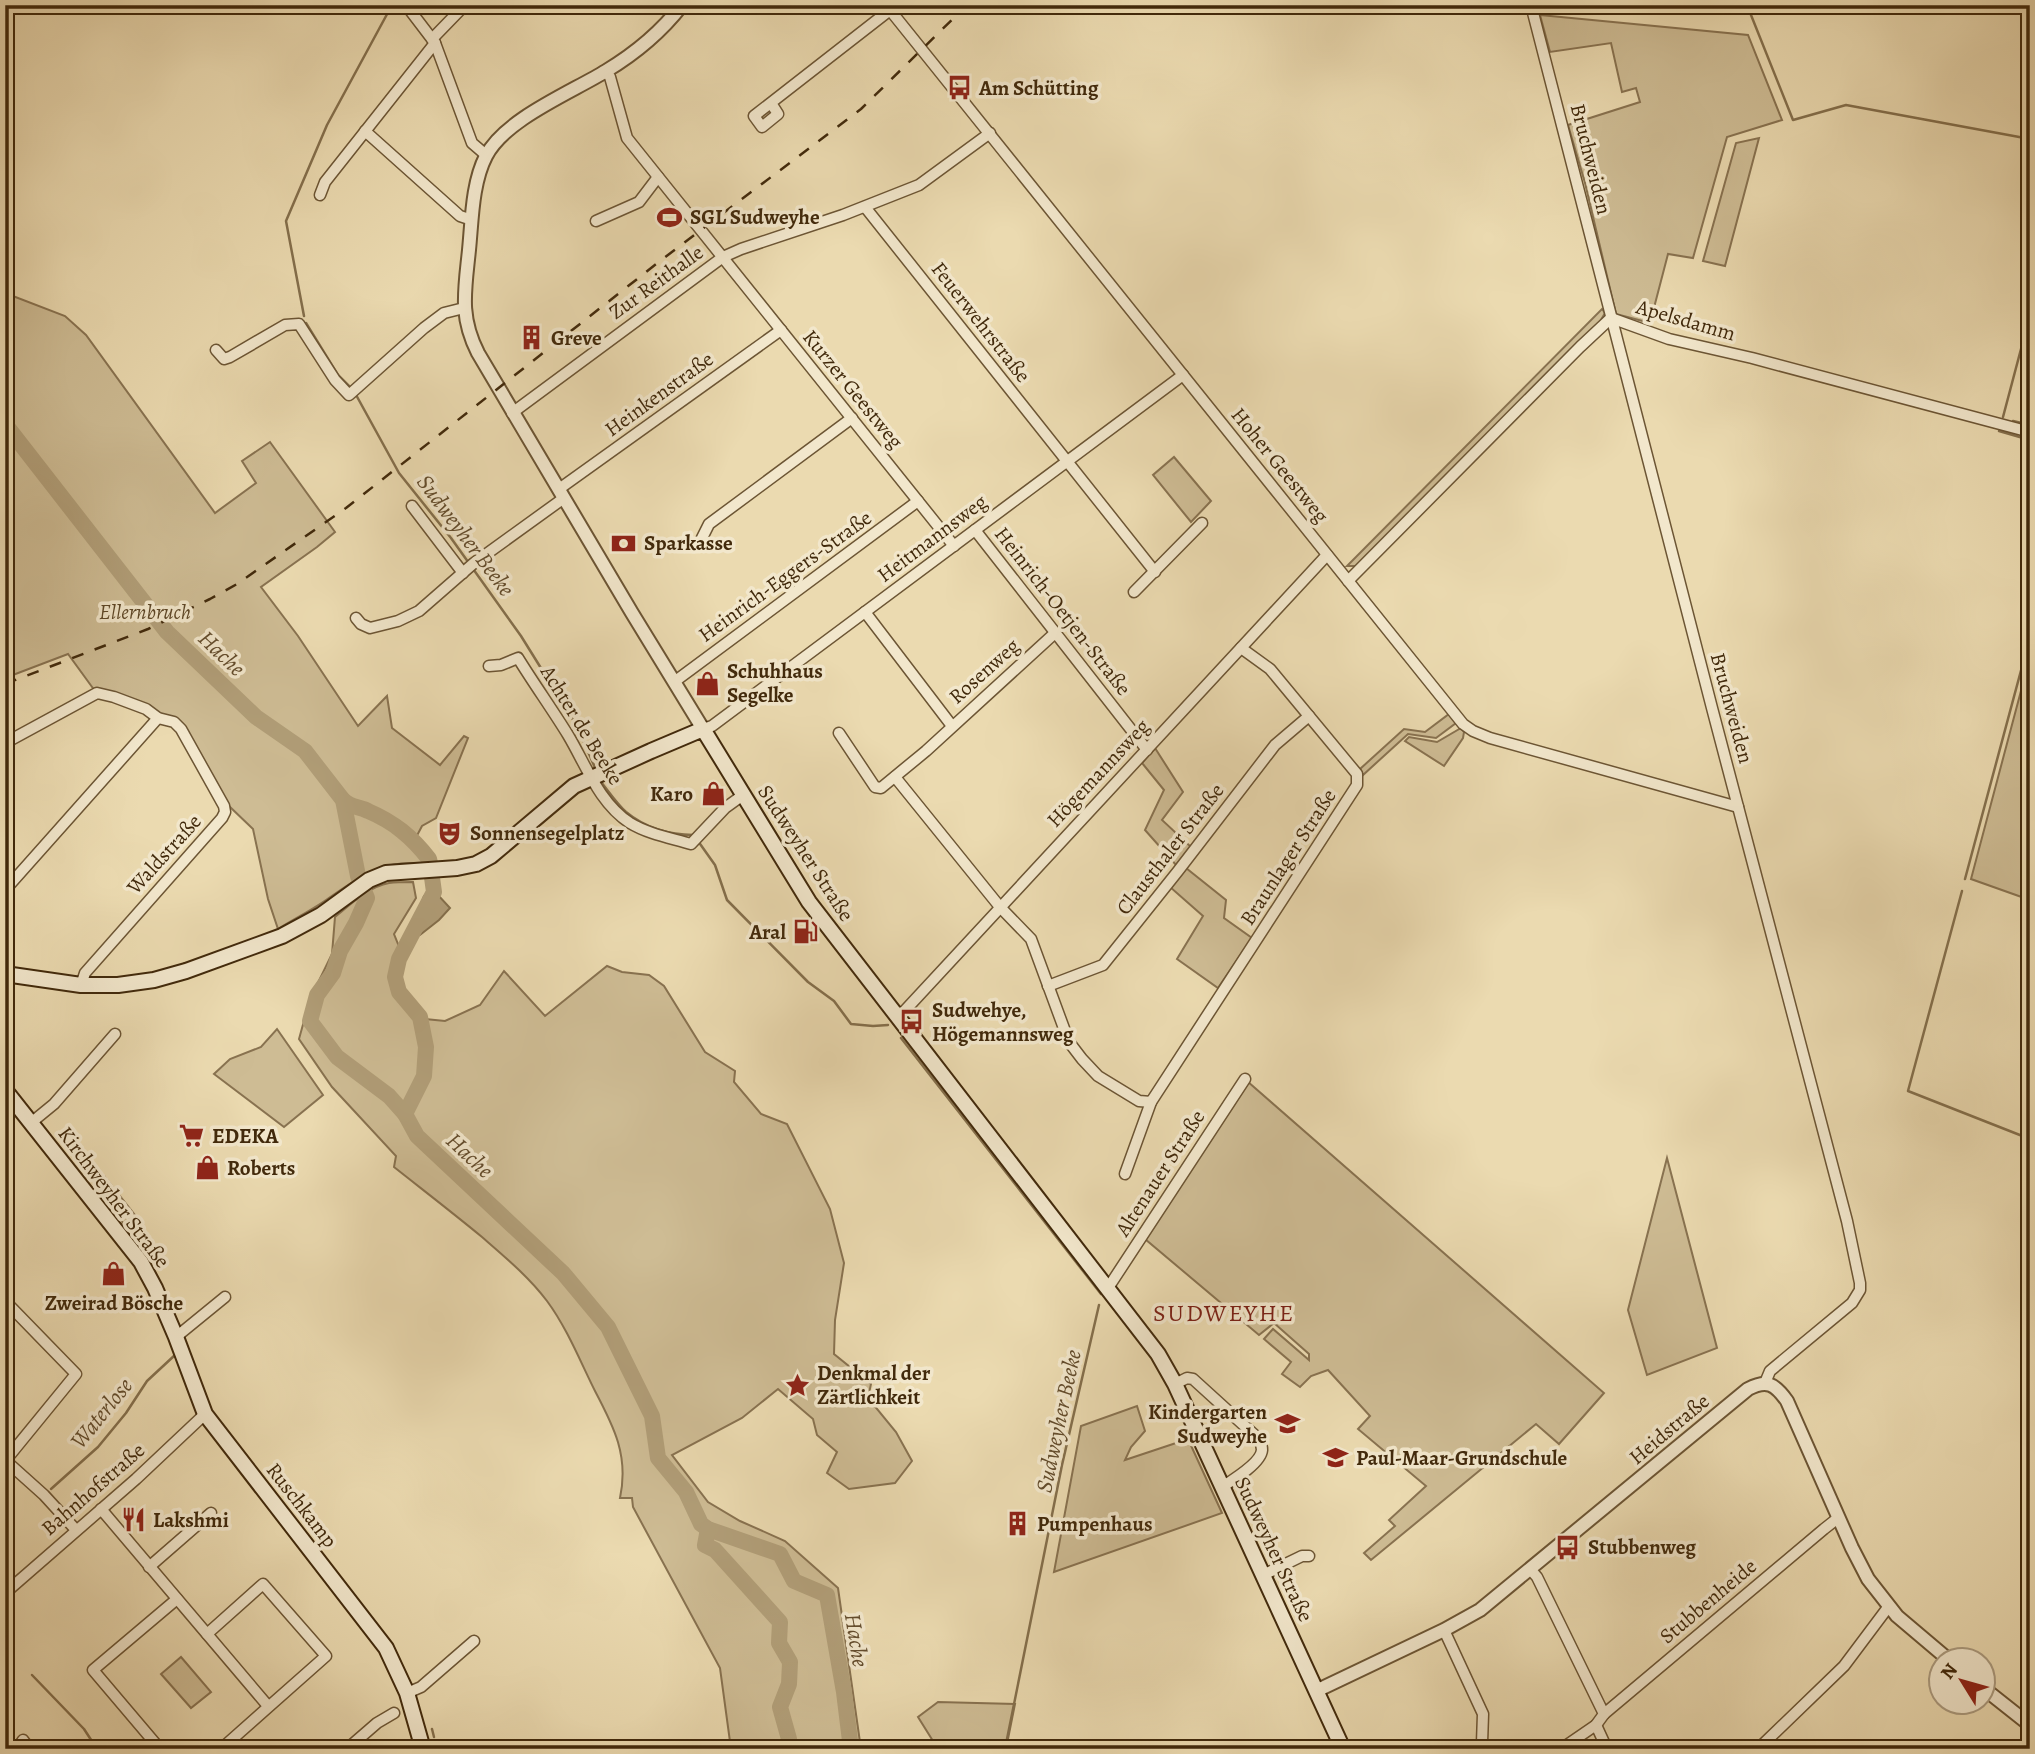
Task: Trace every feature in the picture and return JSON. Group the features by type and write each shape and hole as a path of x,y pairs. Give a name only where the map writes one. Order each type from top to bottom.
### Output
{"main road":[{"path":"5,974 81,985 118,985 154,980 186,971 294,930 321,915 355,888 386,873 457,869 475,864 491,856 574,786 703,729"},
{"name":"Sudweyher Straße","path":"703,729 809,902 1158,1354 1175,1384 1343,1749"},
{"name":"Kirchweyher Straße","path":"5,1090 141,1262 176,1337"},
{"name":"Ruschkamp","path":"176,1337 205,1414 374,1632 395,1666 407,1693 424,1749"}],"street":[{"path":"405,5 434,41 472,142 486,155"},
{"name":"Sudweyher Straße","path":"682,5 669,22 643,46 538,110 504,135 486,155 472,220 464,309 471,340 512,413 703,729"},
{"name":"Bruchweiden","path":"1531,5 1847,1221 1860,1283 1860,1290 1852,1303 1770,1371 1765,1383"},
{"path":"320,195 325,182 464,6"},
{"path":"771,103 888,8"},
{"name":"Hoher Geestweg","path":"888,8 1462,724 1490,738 1738,807"},
{"name":"Kurzer Geestweg","path":"606,71 627,138 954,545"},
{"path":"365,131 460,216 472,220"},
{"name":"Zur Reithalle","path":"512,413 723,257 919,185 990,133"},
{"path":"596,221 639,202 658,177"},
{"name":"Feuerwehrstraße","path":"865,207 1155,572"},
{"path":"216,350 224,359 230,358 285,325 299,324 335,380 353,392 444,313 464,309"},
{"name":"Apelsdamm","path":"1349,581 1580,347 1612,318 1670,339 1752,358 2030,432"},
{"name":"Heinkenstraße","path":"356,618 370,628 398,621 419,611 562,493 781,330"},
{"name":"Heitmannsweg","path":"703,729 712,726 1183,374"},
{"path":"699,544 709,524 852,418"},
{"name":"Heinrich-Eggers-Straße","path":"674,682 918,501"},
{"path":"412,506 463,573"},
{"path":"1134,592 1202,523"},
{"name":"Heinrich-Oetjen-Straße","path":"975,530 1147,750"},
{"name":"Högemannsweg","path":"898,1018 1327,555"},
{"name":"Rosenweg","path":"865,611 952,726 1055,632"},
{"name":"Braunlager Straße","path":"1125,1174 1150,1102 1357,785 1357,774 1270,669 1241,648"},
{"name":"Achter de Beeke","path":"489,666 501,665 518,658 567,734 596,787 608,803 629,822 645,830 691,844 725,808 743,795"},
{"name":"Waldstraße","path":"5,743 96,694 114,697 146,709 158,718 174,722 181,729 224,806 222,818 85,973 81,985"},
{"name":"Clausthaler Straße","path":"1048,986 1103,965 1275,745 1309,716"},
{"path":"5,890 158,718"},
{"path":"839,733 875,787 881,788 952,726"},
{"path":"895,777 1000,907 1031,939 1069,1042 1082,1059 1098,1076 1139,1101 1150,1102"},
{"path":"32,1122 54,1104 115,1034"},
{"name":"Altenauer Straße","path":"1108,1288 1245,1079"},
{"path":"176,1337 225,1297"},
{"path":"5,1301 76,1374 5,1461 44,1495 76,1530"},
{"path":"1175,1384 1187,1378 1193,1379 1259,1439 1262,1447 1259,1458 1222,1487"},
{"path":"1765,1383 1773,1385 1787,1401 1860,1567 1889,1606 1932,1646"},
{"name":"Heidstraße","path":"1316,1691 1480,1610 1748,1389 1765,1383"},
{"name":"Bahnhofstraße","path":"5,1592 205,1414"},
{"path":"101,1509 268,1706"},
{"path":"149,1567 211,1513"},
{"name":"Stubbenheide","path":"1604,1714 1838,1518"},
{"path":"1263,1575 1302,1556 1309,1556"},
{"path":"1530,1569 1537,1577 1604,1714 1596,1724 1561,1749"},
{"path":"207,1634 262,1584 326,1656 221,1749"},
{"path":"160,1749 93,1670 177,1599"},
{"path":"1758,1749 1844,1666 1889,1606"},
{"path":"1444,1630 1483,1714 1482,1743 1485,1749"},
{"path":"407,1693 421,1687 474,1641"},
{"path":"1996,1698 2030,1725"},
{"path":"347,1749 377,1723 394,1713"},
{"path":"1596,1724 1607,1749"},
{"path":"17,1749 23,1740 30,1749"}],"green space":[{"path":"1540,15 1748,35 1782,120 1727,137 1693,258 1668,254 1650,323 1616,314 1585,183 1568,125 1640,102 1636,88 1622,92 1611,43 1550,52"},
{"path":"1759,138 1725,266 1703,261 1736,143"},
{"name":"Ellernbruch","path":"5,293 65,316 86,335 215,513 256,483 242,461 270,442 335,532 261,587 298,636 358,726 387,696 392,728 440,765 464,736 468,738 436,818 422,826 412,845 424,858 425,864 395,864 371,871 278,929 268,899 253,829 228,805 182,727 95,691 68,654 5,678"},
{"path":"1602,309 1605,313 1598,325 1359,566 1347,566"},
{"path":"1174,457 1211,501 1191,522 1153,475"},
{"path":"2030,657 2030,900 1971,879"},
{"path":"1449,714 1456,723 1436,738 1408,734 1363,775 1360,769 1404,729 1425,732"},
{"path":"1461,728 1464,732 1463,738 1444,766 1405,741 1409,737 1437,742"},
{"path":"1155,748 1183,792 1162,820 1191,847 1176,865 1145,830 1164,790 1142,763"},
{"path":"1186,868 1226,900 1224,918 1252,938 1218,988 1177,959 1203,916 1170,887"},
{"path":"413,882 416,898 394,934 400,949 392,982 400,1000 425,1019 445,1021 480,1005 504,971 545,1016 607,966 622,972 649,975 664,986 705,1052 735,1071 734,1082 761,1114 787,1124 830,1209 844,1263 835,1320 834,1354 871,1384 868,1398 896,1432 912,1461 895,1483 849,1489 827,1473 837,1452 817,1435 813,1419 778,1389 742,1418 672,1455 708,1502 740,1521 785,1541 838,1588 861,1749 731,1749 720,1668 633,1507 632,1498 620,1498 623,1469 618,1442 561,1322 540,1292 516,1268 482,1237 394,1167 396,1156 332,1087 299,1039 310,999 332,954 335,917 374,888 389,883"},
{"path":"277,1029 323,1095 284,1127 214,1074 230,1059 261,1047"},
{"path":"1247,1081 1604,1393 1559,1444 1536,1424 1371,1560 1364,1553 1395,1526 1389,1520 1426,1486 1358,1429 1370,1416 1328,1370 1311,1376 1300,1387 1282,1374 1291,1362 1264,1339 1273,1329 1309,1360 1309,1354 1274,1323 1259,1335 1145,1239"},
{"path":"1667,1158 1717,1348 1647,1375 1628,1310"},
{"path":"105,1177 135,1215 124,1224 95,1186"},
{"path":"1137,1406 1145,1431 1131,1447 1125,1460 1188,1439 1222,1513 1054,1572 1081,1426"},
{"path":"181,1657 211,1692 191,1708 161,1674"},
{"path":"938,1702 1015,1704 1006,1749 938,1749 918,1717"}],"shaded area":[{"path":"431,890 450,908 420,935 413,927 424,896"}],"waterway":[{"name":"Sudweyher Beeke","path":"304,316 286,221 327,125 392,5"},
{"path":"1747,5 1793,120 1846,105 2030,139"},
{"path":"2003,417 2030,315"},
{"name":"Sudweyher Beeke","path":"306,323 338,375 351,388"},
{"name":"Sudweyher Beeke","path":"355,393 399,473 451,538 521,636 577,726 596,770"},
{"path":"2013,421 2030,425"},
{"name":"Hache","path":"5,424 167,632 256,717 305,751 343,800 358,876 367,898 340,951 333,973 317,995 310,1021 337,1057 389,1096 405,1114 417,1136 563,1273 608,1327 652,1416 658,1458 686,1492 701,1524 708,1529 780,1554 794,1581 827,1595 851,1749"},
{"path":"1999,431 2030,440"},
{"path":"1965,879 2030,637"},
{"name":"Sudweyher Beeke","path":"601,782 633,818 667,832 693,835"},
{"path":"343,800 394,825 416,844 430,863 434,892 399,959 395,977 399,992 420,1017 426,1047 424,1076 405,1114"},
{"name":"Sudweyher Beeke","path":"698,841 715,865 727,900 808,982 834,1001 851,1024 888,1025"},
{"path":"1962,891 1908,1091 2030,1139"},
{"name":"Sudweyher Beeke","path":"901,1038 1101,1294"},
{"name":"Sudweyher Beeke","path":"1005,1749 1062,1465 1099,1305"},
{"name":"Waterlose","path":"51,1489 98,1447 126,1413 147,1381 175,1355"},
{"name":"Waterlose","path":"5,1533 11,1528"},
{"name":"Hache","path":"708,1529 705,1545 715,1550 780,1622 779,1643 790,1662 789,1684 780,1707 789,1739 787,1749"},
{"path":"32,1675 84,1729 97,1749"},
{"path":"432,1729 434,1737"},
{"path":"435,1744 435,1749"}],"railway":[{"path":"5,684 148,629 210,599 237,584 346,508 660,261 861,109 967,5"}],"place":[{"name":"Am Schütting","path":"959,88"},
{"name":"SGL Sudweyhe","path":"670,217"},
{"name":"Greve","path":"531,338"},
{"name":"Sparkasse","path":"624,543"},
{"name":"Schuhhaus Segelke","path":"707,683"},
{"name":"Karo","path":"713,794"},
{"name":"Sonnensegelplatz","path":"450,833"},
{"name":"Aral","path":"806,932"},
{"name":"Sudwehye, Högemannsweg","path":"912,1022"},
{"name":"EDEKA","path":"192,1136"},
{"name":"Roberts","path":"207,1168"},
{"name":"Zweirad Bösche","path":"114,1274"},
{"name":"Denkmal der Zärtlichkeit","path":"797,1385"},
{"name":"Kindergarten Sudweyhe","path":"1287,1424"},
{"name":"Paul-Maar-Grundschule","path":"1336,1458"},
{"name":"Lakshmi","path":"133,1520"},
{"name":"Pumpenhaus","path":"1017,1524"},
{"name":"Stubbenweg","path":"1568,1547"}],"district":[{"name":"SUDWEYHE","path":"1224,1313"}]}
